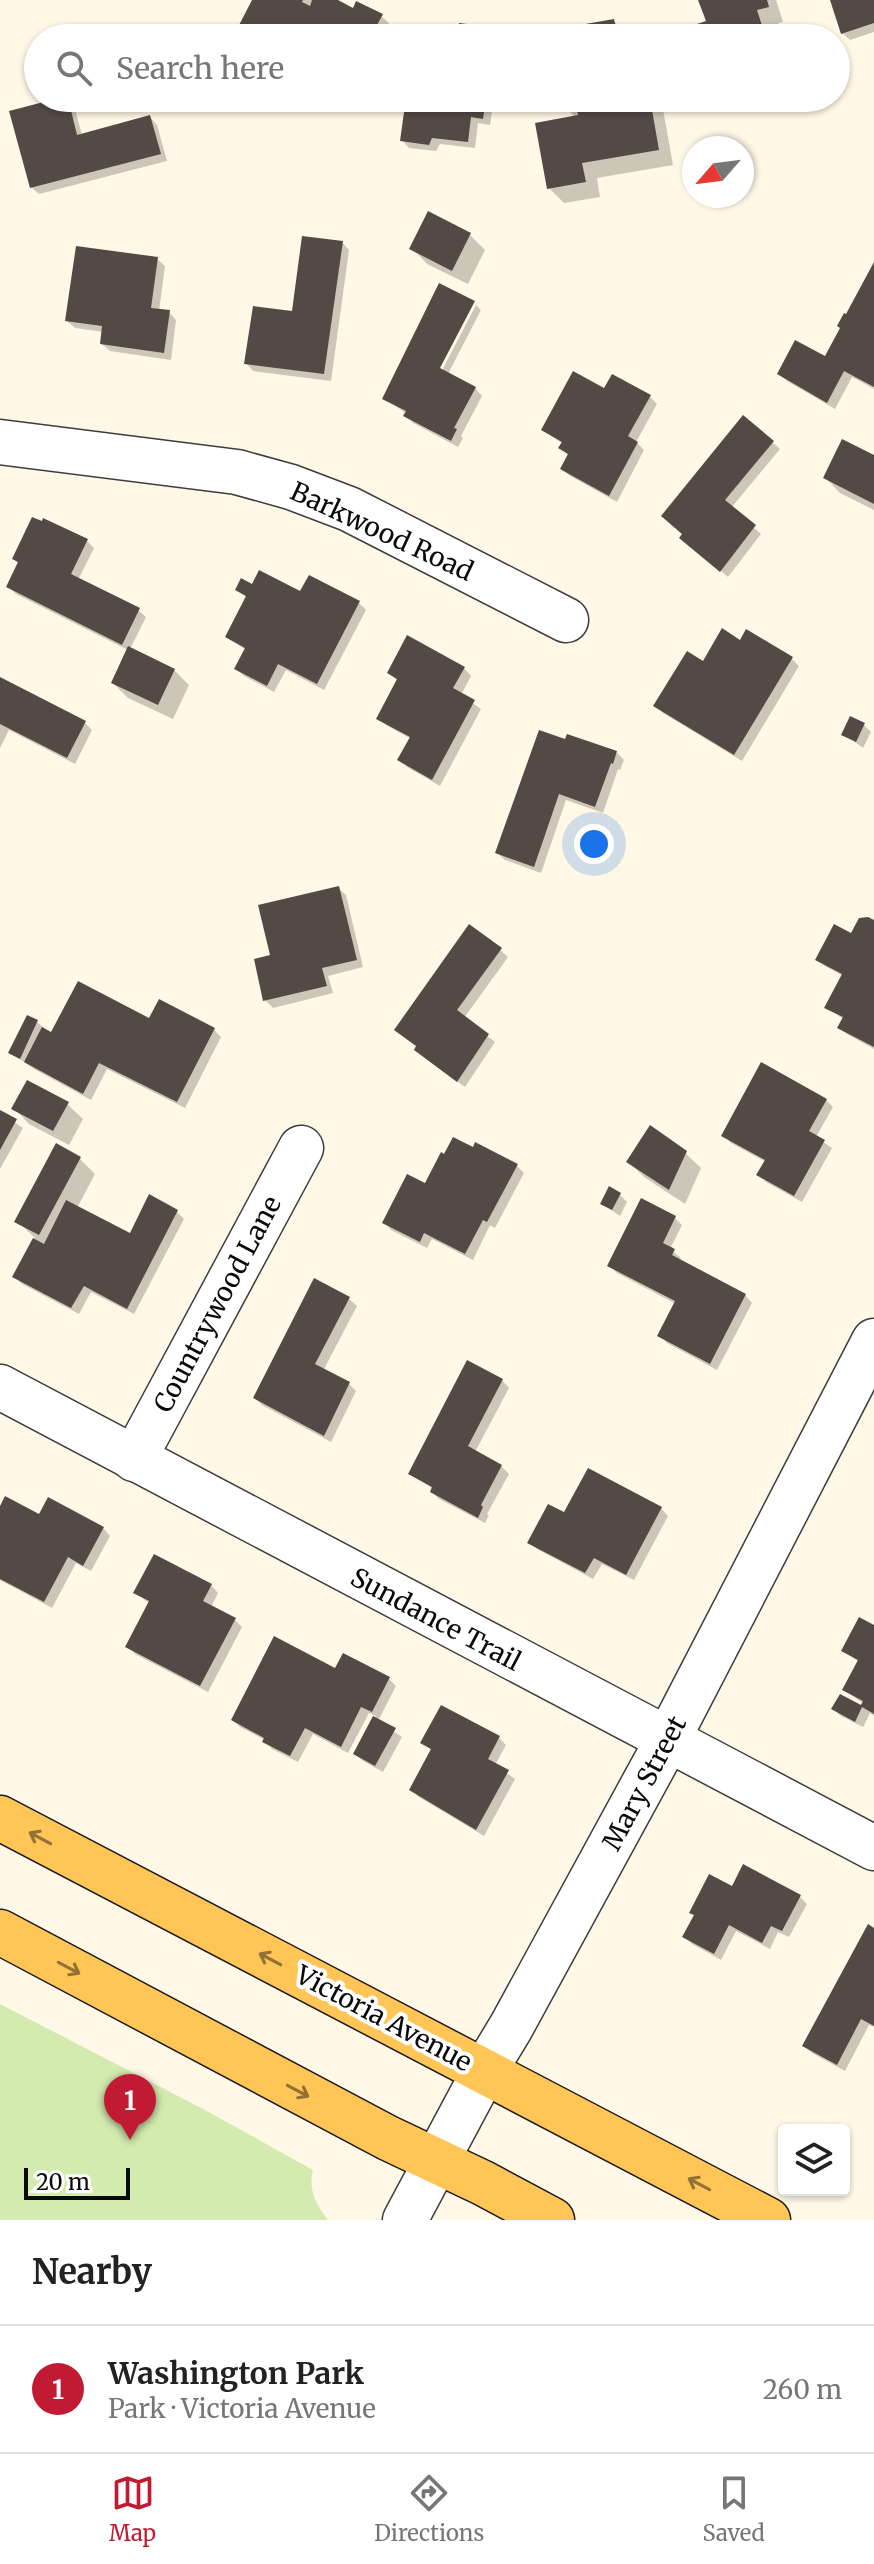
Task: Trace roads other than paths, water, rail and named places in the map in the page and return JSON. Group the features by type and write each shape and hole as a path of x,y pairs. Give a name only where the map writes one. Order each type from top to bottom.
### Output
{"main road":[{"name":"Victoria Avenue","path":"0,1818 768,2220"},
{"path":"0,1932 552,2220"}],"street":[{"name":"Barkwood Road","path":"0,442 237,472 291,487 349,509 566,620"},
{"name":"Countrywood Lane","path":"134,1459 301,1148"},
{"name":"Mary Street","path":"405,2220 667,1741 874,1341"},
{"name":"Sundance Trail","path":"0,1387 874,1848"}],"place":[{"name":"Washington Park","path":"130,2140"}]}
